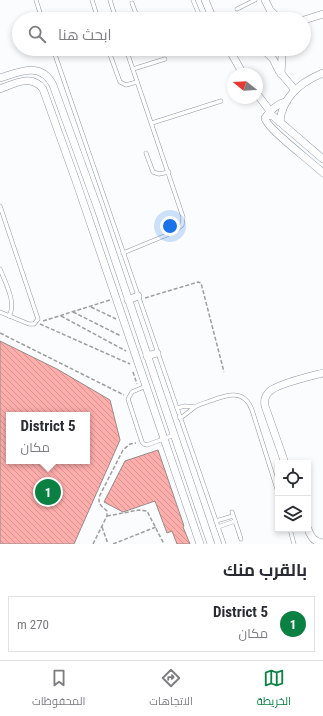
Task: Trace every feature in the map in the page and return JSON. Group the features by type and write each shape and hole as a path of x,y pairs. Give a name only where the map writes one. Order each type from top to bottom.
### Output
{"street":[{"path":"205,0 210,12"},
{"path":"265,0 272,12"},
{"path":"311,18 323,14"},
{"path":"232,56 239,68"},
{"path":"270,56 281,74 295,90"},
{"path":"281,74 282,56"},
{"path":"0,78 31,69 40,71 50,80 98,209 211,544"},
{"path":"280,122 281,113 287,100 295,90 308,80 323,73"},
{"path":"0,89 26,80 37,83 43,89 200,544"},
{"path":"287,100 269,113 265,118 266,122 323,173"},
{"path":"263,104 271,115 323,159"},
{"path":"87,213 98,209"},
{"path":"128,300 139,298"},
{"path":"147,356 158,352"},
{"path":"284,460 265,406 266,397 268,393 275,388 323,373"},
{"path":"181,488 191,484"},
{"path":"310,532 313,538 318,542 323,542"}],"lane":[{"path":"36,0 40,12"},
{"path":"92,0 96,12"},
{"path":"110,0 114,12"},
{"path":"193,0 198,12"},
{"path":"237,9 255,0"},
{"path":"132,2 136,12"},
{"path":"55,56 224,544"},
{"path":"111,56 120,82 126,85 137,82"},
{"path":"123,253 174,232 182,225 183,213 129,56"},
{"path":"133,69 165,59"},
{"path":"152,124 221,101"},
{"path":"146,153 153,172 159,174 169,172"},
{"path":"0,206 38,319 36,323 32,325 0,312"},
{"path":"0,269 11,301 9,316"},
{"path":"146,386 132,392 128,397 128,402 142,442 147,445 174,435"},
{"path":"177,408 185,406 194,407 226,395 237,395 246,399 252,410 275,483"},
{"path":"180,418 188,414 194,407"},
{"path":"216,521 232,514 241,539"},
{"path":"218,527 235,521"},
{"path":"291,532 294,544"}],"path":[{"path":"139,298 198,282 201,283 224,372"},
{"path":"116,299 38,323 130,364"},
{"path":"91,307 116,319"},
{"path":"73,312 121,336"},
{"path":"61,316 126,351"},
{"path":"0,333 128,397"},
{"path":"93,544 107,516 107,511 98,500 100,495 123,450 130,444 142,442"},
{"path":"107,516 139,510 146,511 164,544"},
{"path":"102,527 108,544"},
{"path":"113,544 156,528"}],"building":[{"path":"0,341 57,369 110,400 120,440 74,544 0,544"},
{"path":"158,450 190,544 177,544 172,531 167,533 155,501 123,512 104,502 125,461"}],"place":[{"name":"District 5","path":"48,492"}]}
